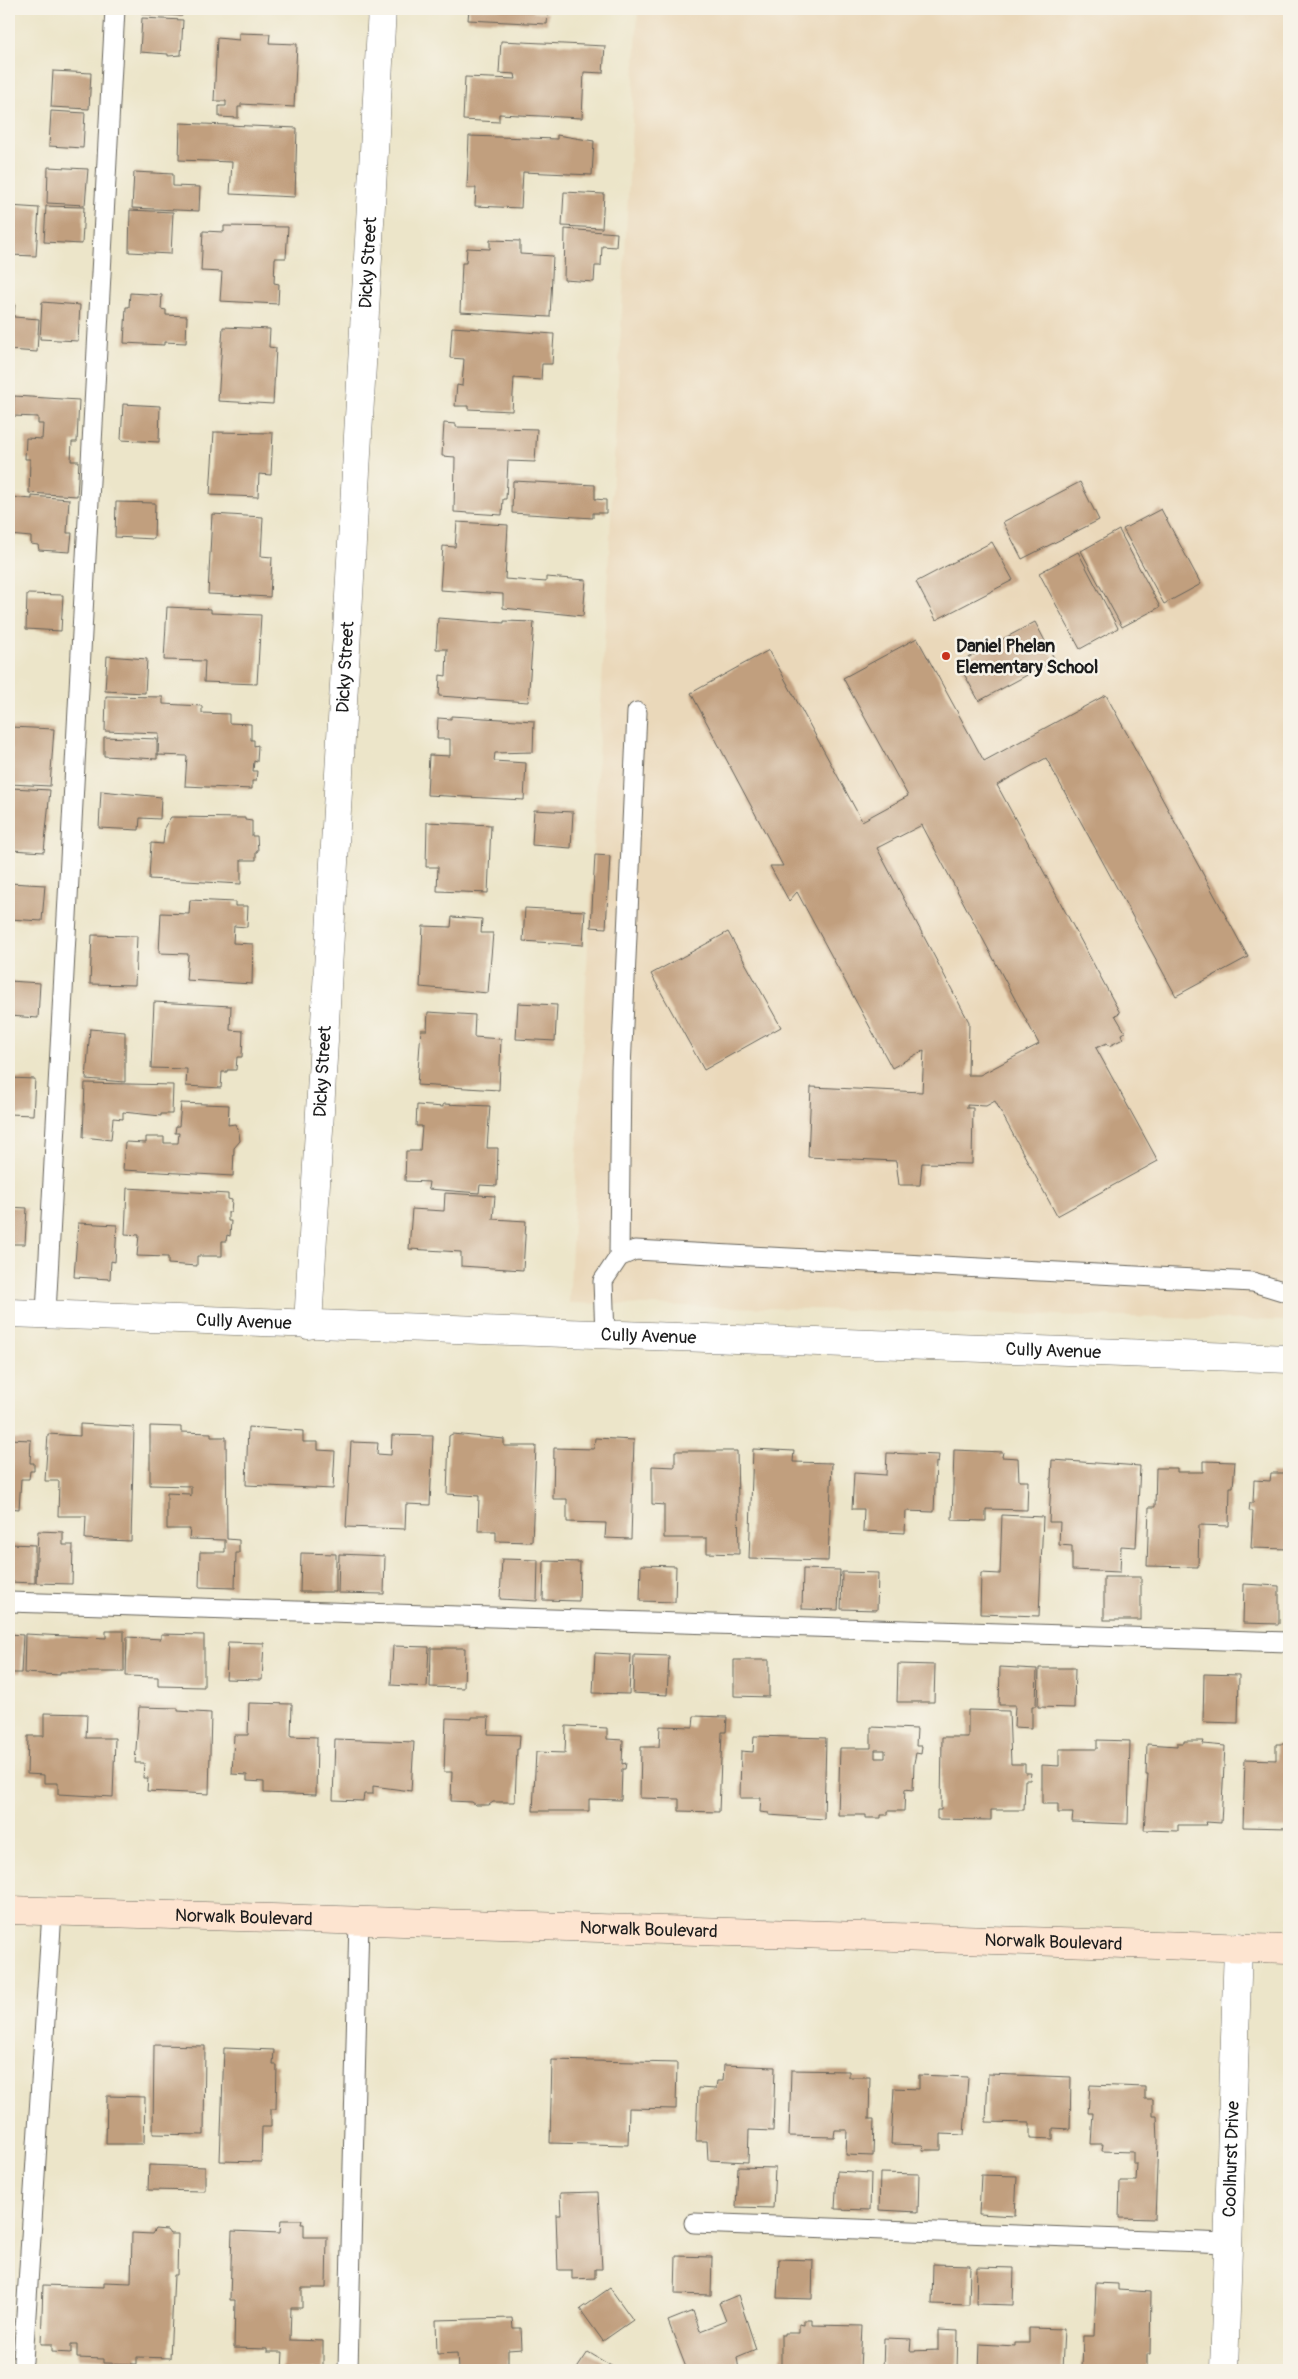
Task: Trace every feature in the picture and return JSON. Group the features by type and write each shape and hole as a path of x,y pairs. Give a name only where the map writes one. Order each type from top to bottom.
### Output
{"main road":[{"name":"Norwalk Boulevard","path":"9,1910 1289,1949"}],"street":[{"name":"Dicky Street","path":"308,1325 382,9"},
{"name":"Cully Avenue","path":"9,1313 1289,1359"},
{"name":"Coolhurst Drive","path":"1224,2370 1238,1947"}],"lane":[{"path":"46,1313 115,9"},
{"path":"619,1257 620,1069 637,712"},
{"path":"605,1335 603,1281 619,1257 635,1250 1243,1281 1253,1282 1289,1293"},
{"path":"9,1602 1289,1642"},
{"path":"23,2361 52,1912"},
{"path":"348,2370 359,1920"},
{"path":"694,2223 1228,2243"}],"shaded area":[{"name":"Daniel Phelan Elementary School","path":"638,9 1289,9 1289,1321 569,1303"}],"building":[{"path":"142,9 183,9 182,16 142,14"},
{"path":"469,9 533,9 533,12 548,13 547,24 468,20"},
{"path":"142,18 183,20 181,55 168,56 168,54 140,52"},
{"path":"239,33 270,34 269,43 297,44 294,107 241,104 241,107 238,107 238,118 219,117 219,106 226,106 226,101 214,101 217,38 239,40"},
{"path":"501,41 605,46 603,73 584,72 582,118 499,114 499,122 463,120 465,77 516,79 515,74 499,73"},
{"path":"9,63 12,63 10,92 9,92"},
{"path":"53,71 91,73 89,109 51,107"},
{"path":"51,111 85,113 83,148 49,146"},
{"path":"180,123 297,128 295,197 230,194 232,162 179,160"},
{"path":"557,135 594,141 592,175 523,172 521,208 475,206 476,188 467,188 469,136 557,139"},
{"path":"48,167 88,169 85,205 47,203"},
{"path":"134,172 173,174 173,186 200,187 199,211 132,208"},
{"path":"564,192 604,194 602,228 562,226"},
{"path":"9,206 39,208 36,256 9,255"},
{"path":"46,206 84,207 82,244 44,242"},
{"path":"130,210 173,212 171,254 129,252"},
{"path":"224,226 288,227 286,258 275,258 274,283 279,284 278,304 220,301 222,272 201,271 203,231 224,232"},
{"path":"565,229 617,233 616,247 602,246 601,266 595,266 594,282 564,280"},
{"path":"490,240 520,241 520,254 553,256 550,317 460,312 462,263 466,263 467,248 490,249"},
{"path":"130,293 162,295 161,309 166,310 166,315 187,316 186,343 164,342 164,345 124,343 126,307 129,307"},
{"path":"42,302 80,305 78,341 40,339"},
{"path":"9,303 15,304 14,317 39,319 37,352 9,350"},
{"path":"223,327 270,329 269,347 276,348 273,404 218,401"},
{"path":"452,327 554,334 552,364 542,364 541,380 514,378 512,411 468,409 468,406 455,406 457,385 462,386 464,359 450,358"},
{"path":"14,396 79,400 77,442 72,442 71,461 79,461 77,496 29,493 30,459 25,459 26,438 42,439 43,424 38,424 38,417 13,416"},
{"path":"123,404 160,406 159,442 121,440"},
{"path":"444,423 456,424 456,427 537,429 535,462 508,461 506,499 503,499 502,515 454,512 455,457 442,456"},
{"path":"214,432 273,433 271,475 259,474 258,497 210,495"},
{"path":"513,481 595,485 595,499 606,500 606,513 593,513 593,518 512,513"},
{"path":"1080,482 1099,520 1022,559 1003,522"},
{"path":"32,496 69,499 67,533 72,533 70,552 39,550 38,545 31,544 31,537 9,535 9,497 32,499"},
{"path":"116,502 155,503 154,539 115,537"},
{"path":"1161,509 1201,584 1164,604 1123,529"},
{"path":"212,514 263,517 261,556 272,557 270,597 208,594"},
{"path":"457,522 508,525 505,579 546,582 546,577 586,580 583,616 503,608 503,594 440,590 443,546 455,547"},
{"path":"1119,530 1160,607 1122,627 1081,551"},
{"path":"992,542 1013,580 936,620 916,582"},
{"path":"1078,552 1118,628 1080,649 1039,573"},
{"path":"27,594 63,595 61,631 26,629"},
{"path":"167,607 211,609 211,613 261,615 257,684 204,682 205,661 164,660"},
{"path":"438,618 504,623 504,621 534,622 528,702 439,696 440,675 446,676 447,649 436,649"},
{"path":"1035,622 1055,660 979,701 958,663"},
{"path":"917,638 984,761 1106,695 1248,957 1176,996 1046,758 997,785 1120,1013 1115,1015 1125,1032 1121,1034 1123,1039 1109,1046 1107,1043 1096,1048 1158,1161 1057,1216 995,1101 986,1106 967,1105 967,1108 973,1108 972,1164 922,1163 920,1185 899,1185 896,1161 808,1157 811,1087 922,1092 924,1050 892,1068 797,892 789,901 770,866 783,866 691,693 769,650 862,821 908,796 843,678","holes":["922,825 1039,1044 980,1075 968,1075 969,1022 877,848"]},
{"path":"107,656 147,659 145,693 105,691"},
{"path":"106,696 163,697 163,704 202,706 202,713 229,714 229,723 251,724 251,740 254,740 254,746 258,745 257,762 254,761 253,771 257,771 256,781 252,781 252,789 185,786 187,756 158,755 159,733 105,731"},
{"path":"451,716 534,721 533,752 495,753 494,761 526,763 524,800 427,795 429,755 450,756 450,739 437,739 438,718 451,719"},
{"path":"10,727 54,729 50,786 10,784 12,749 9,749"},
{"path":"104,737 157,739 157,759 104,756"},
{"path":"11,788 50,790 44,852 12,850 13,822 9,822"},
{"path":"101,791 161,797 160,819 140,818 139,830 99,828"},
{"path":"534,810 573,812 571,848 532,845"},
{"path":"171,817 245,818 245,820 252,821 252,836 257,836 258,851 256,852 256,860 241,860 241,884 149,879 151,843 163,844 165,826"},
{"path":"427,822 491,825 488,893 437,891 438,867 426,867"},
{"path":"595,855 610,856 606,928 591,927"},
{"path":"9,883 45,885 42,921 9,919"},
{"path":"190,900 235,902 235,906 248,906 247,927 234,926 233,943 253,944 252,984 186,980 188,954 159,953 161,913 189,914"},
{"path":"525,908 585,911 583,945 523,941"},
{"path":"452,917 482,919 481,933 493,933 488,993 420,987 423,926 451,927"},
{"path":"728,932 781,1027 704,1070 651,974"},
{"path":"92,935 137,936 135,985 90,984"},
{"path":"9,981 40,983 38,1018 9,1016"},
{"path":"154,1002 231,1006 230,1030 243,1031 242,1057 237,1057 236,1070 222,1072 221,1088 186,1086 187,1069 151,1068"},
{"path":"518,1003 557,1005 555,1041 516,1039"},
{"path":"428,1012 475,1015 474,1037 501,1039 499,1090 417,1085 421,1030 427,1030"},
{"path":"90,1029 125,1032 125,1082 86,1079"},
{"path":"9,1078 35,1079 33,1115 9,1114"},
{"path":"85,1083 173,1085 172,1114 161,1114 161,1116 123,1112 123,1119 113,1118 111,1140 83,1137"},
{"path":"181,1103 229,1105 228,1125 235,1124 240,1141 234,1148 233,1176 123,1170 125,1142 146,1143 146,1137 164,1137 164,1143 178,1143 179,1133 175,1133 176,1126 179,1126"},
{"path":"443,1104 490,1106 487,1148 498,1148 497,1186 480,1185 479,1193 428,1189 429,1182 405,1181 406,1151 420,1151 422,1126 416,1126 417,1105 443,1107"},
{"path":"127,1188 228,1194 228,1199 232,1200 231,1212 228,1212 228,1221 231,1221 230,1236 227,1235 226,1241 222,1241 222,1256 197,1256 197,1266 168,1264 168,1257 137,1256 139,1235 125,1234"},
{"path":"445,1193 495,1196 493,1219 526,1221 523,1270 461,1266 461,1252 409,1249 412,1209 444,1211"},
{"path":"9,1207 27,1208 25,1244 9,1244"},
{"path":"78,1223 117,1225 115,1262 111,1261 110,1279 74,1277"},
{"path":"80,1424 134,1427 131,1541 85,1539 86,1516 58,1516 59,1481 45,1481 48,1434 80,1436"},
{"path":"150,1426 181,1427 181,1432 211,1433 211,1437 226,1437 227,1539 239,1540 239,1553 236,1553 235,1588 199,1587 200,1552 225,1552 225,1540 189,1539 190,1529 167,1529 167,1493 189,1494 191,1496 191,1486 150,1485"},
{"path":"248,1427 303,1431 303,1442 318,1442 318,1450 335,1451 333,1489 246,1485"},
{"path":"452,1434 504,1439 504,1446 536,1446 532,1542 496,1541 496,1531 478,1531 479,1496 447,1494 449,1436"},
{"path":"392,1435 433,1436 430,1505 406,1504 405,1529 346,1527 351,1442 378,1443 377,1454 391,1455"},
{"path":"595,1438 634,1440 631,1539 605,1538 606,1523 567,1522 567,1499 553,1499 554,1448 594,1449"},
{"path":"9,1439 31,1440 30,1463 34,1463 34,1471 30,1471 29,1479 21,1479 19,1509 9,1508"},
{"path":"753,1449 794,1451 793,1462 832,1463 828,1561 749,1559"},
{"path":"954,1450 1003,1452 1002,1457 1018,1458 1019,1481 1028,1481 1027,1510 986,1509 986,1521 952,1520"},
{"path":"675,1451 737,1451 739,1554 707,1553 707,1538 664,1538 664,1505 652,1504 652,1466 675,1467"},
{"path":"887,1453 939,1455 938,1463 936,1462 934,1512 906,1511 905,1533 863,1531 864,1509 852,1509 854,1473 886,1475"},
{"path":"1052,1460 1140,1466 1136,1547 1121,1546 1120,1572 1072,1570 1072,1546 1059,1545 1060,1522 1049,1522"},
{"path":"1203,1461 1235,1462 1233,1487 1230,1487 1229,1526 1199,1525 1198,1567 1147,1566 1149,1507 1155,1507 1156,1468 1177,1468 1177,1472 1203,1472"},
{"path":"1285,1463 1289,1463 1289,1549 1251,1548 1253,1511 1249,1511 1250,1503 1253,1503 1254,1480 1270,1481 1271,1473 1285,1473"},
{"path":"1002,1515 1043,1517 1039,1616 980,1614 981,1573 1000,1574"},
{"path":"38,1531 63,1532 63,1545 73,1545 72,1584 36,1583"},
{"path":"9,1544 35,1545 35,1583 9,1582"},
{"path":"301,1553 336,1554 336,1592 300,1592"},
{"path":"339,1554 385,1556 384,1594 338,1593"},
{"path":"502,1559 538,1560 537,1601 500,1599"},
{"path":"544,1561 580,1562 579,1601 543,1600"},
{"path":"641,1565 676,1566 675,1602 640,1601"},
{"path":"803,1569 840,1570 838,1610 802,1609"},
{"path":"842,1572 878,1573 877,1610 841,1609"},
{"path":"1104,1577 1141,1577 1141,1620 1104,1620"},
{"path":"1244,1584 1279,1586 1279,1624 1243,1623"},
{"path":"106,1631 124,1631 124,1672 60,1672 60,1675 24,1673 25,1634 106,1638"},
{"path":"9,1634 23,1635 21,1673 9,1673"},
{"path":"161,1634 204,1635 204,1687 158,1686 158,1677 126,1676 127,1637 161,1639"},
{"path":"228,1642 264,1643 262,1680 226,1679"},
{"path":"393,1646 429,1647 427,1687 391,1685"},
{"path":"431,1648 465,1648 464,1688 430,1687"},
{"path":"595,1653 631,1655 629,1694 593,1693"},
{"path":"634,1655 669,1656 667,1695 633,1693"},
{"path":"734,1660 769,1660 769,1697 734,1696"},
{"path":"898,1664 935,1665 934,1702 897,1702"},
{"path":"1000,1667 1037,1669 1036,1706 1032,1706 1032,1728 1014,1727 1015,1705 999,1705"},
{"path":"1039,1668 1075,1668 1074,1708 1038,1707"},
{"path":"1204,1674 1239,1675 1238,1723 1203,1722"},
{"path":"249,1703 292,1704 291,1736 317,1737 316,1795 264,1793 264,1782 247,1781 247,1775 232,1774 234,1735 248,1735"},
{"path":"139,1707 178,1708 178,1711 211,1713 209,1794 147,1791 148,1778 143,1778 144,1763 135,1763"},
{"path":"968,1710 1009,1711 1011,1764 1025,1764 1025,1773 1031,1773 1030,1780 1025,1780 1024,1810 991,1810 991,1820 937,1819 937,1810 941,1810 942,1737 968,1737"},
{"path":"44,1713 87,1714 86,1738 115,1738 113,1797 58,1794 58,1783 44,1783 44,1775 27,1774 28,1736 44,1736"},
{"path":"694,1716 727,1717 726,1732 722,1732 719,1812 679,1811 679,1799 640,1798 641,1747 659,1747 660,1726 693,1727"},
{"path":"472,1717 489,1717 488,1734 520,1735 519,1749 517,1749 515,1802 493,1802 489,1805 476,1805 472,1802 451,1801 452,1772 444,1772 446,1718 472,1719"},
{"path":"566,1726 607,1728 607,1739 623,1740 622,1764 626,1763 625,1769 622,1769 621,1800 589,1799 589,1811 533,1811 536,1752 565,1753"},
{"path":"871,1727 917,1729 916,1746 922,1746 921,1754 916,1753 913,1790 905,1789 904,1811 888,1811 888,1815 881,1815 881,1818 866,1818 866,1815 838,1815 840,1748 871,1748","holes":["875,1750 885,1750 885,1758 875,1758"]},
{"path":"754,1736 826,1738 824,1819 769,1815 769,1813 760,1812 761,1798 740,1798 741,1751 753,1752"},
{"path":"335,1739 414,1742 411,1791 373,1786 373,1794 364,1794 363,1801 333,1800"},
{"path":"1097,1740 1130,1741 1128,1824 1072,1822 1073,1813 1058,1813 1058,1804 1042,1804 1042,1765 1059,1766 1059,1749 1097,1749"},
{"path":"1184,1741 1204,1741 1203,1744 1225,1746 1221,1823 1206,1822 1207,1825 1178,1825 1178,1831 1144,1830 1148,1775 1146,1775 1147,1744 1177,1746 1177,1743 1184,1743"},
{"path":"1276,1744 1289,1744 1289,1828 1243,1827 1245,1759 1276,1760"},
{"path":"154,2045 205,2046 204,2135 153,2134"},
{"path":"224,2048 274,2050 273,2065 277,2065 276,2109 271,2109 271,2127 262,2127 261,2162 220,2161"},
{"path":"552,2060 677,2063 676,2109 629,2108 628,2145 550,2143"},
{"path":"724,2065 775,2067 773,2131 749,2130 748,2162 708,2160 707,2141 696,2141 698,2088 716,2089 717,2081 723,2081"},
{"path":"791,2070 849,2071 849,2077 870,2077 869,2119 874,2119 873,2156 846,2155 847,2130 835,2130 834,2137 789,2136"},
{"path":"988,2074 1071,2077 1070,2129 1053,2128 1053,2139 1030,2138 1030,2123 986,2122"},
{"path":"919,2075 968,2077 964,2135 941,2134 941,2150 922,2150 923,2145 891,2144 894,2088 919,2089"},
{"path":"1090,2085 1145,2087 1145,2099 1153,2099 1153,2116 1157,2116 1158,2141 1155,2219 1119,2218 1120,2181 1136,2181 1137,2164 1133,2164 1133,2152 1102,2151 1103,2144 1091,2144 1093,2113 1088,2113"},
{"path":"107,2096 145,2097 144,2144 106,2144"},
{"path":"149,2165 205,2167 205,2191 148,2190"},
{"path":"738,2167 775,2168 773,2208 736,2207"},
{"path":"837,2171 871,2173 870,2210 835,2209"},
{"path":"880,2173 919,2174 918,2212 879,2210"},
{"path":"981,2175 1017,2176 1015,2216 979,2214"},
{"path":"598,2192 602,2269 595,2269 595,2278 572,2279 572,2270 558,2270 556,2215 561,2215 560,2193"},
{"path":"281,2220 302,2220 301,2224 304,2224 304,2237 327,2237 326,2288 302,2288 302,2308 291,2308 290,2340 323,2341 323,2370 282,2370 283,2352 267,2352 267,2349 234,2348 235,2300 230,2300 232,2231 280,2233"},
{"path":"155,2229 167,2230 170,2234 178,2234 177,2275 174,2275 170,2358 137,2357 137,2364 104,2363 104,2359 77,2358 77,2344 71,2344 71,2353 52,2352 52,2344 41,2344 43,2285 104,2287 104,2282 131,2283 132,2233 152,2234"},
{"path":"676,2256 712,2257 711,2295 675,2294"},
{"path":"779,2259 813,2260 812,2299 777,2298"},
{"path":"933,2264 970,2265 969,2305 932,2304"},
{"path":"977,2267 1014,2268 1013,2305 976,2304"},
{"path":"1096,2283 1118,2284 1118,2290 1151,2292 1150,2354 1147,2354 1147,2370 1082,2370 1083,2336 1094,2336"},
{"path":"610,2288 633,2320 603,2341 580,2309"},
{"path":"738,2295 756,2349 737,2357 739,2370 687,2370 668,2321 693,2311 700,2331 726,2321 719,2303"},
{"path":"512,2318 513,2328 521,2328 522,2349 508,2350 508,2370 458,2370 457,2353 437,2354 436,2320"},
{"path":"804,2320 812,2320 812,2325 862,2326 860,2370 781,2370 781,2335 785,2335 785,2333 799,2333 799,2324 804,2325"},
{"path":"1029,2328 1064,2329 1062,2370 979,2370 980,2344 1015,2346 1015,2343 1029,2343"},
{"path":"938,2330 958,2331 957,2370 883,2370 884,2338 911,2339 910,2351 938,2350"},
{"path":"588,2352 618,2370 576,2370"}],"place":[{"name":"Daniel Phelan Elementary School","path":"946,656"}]}
